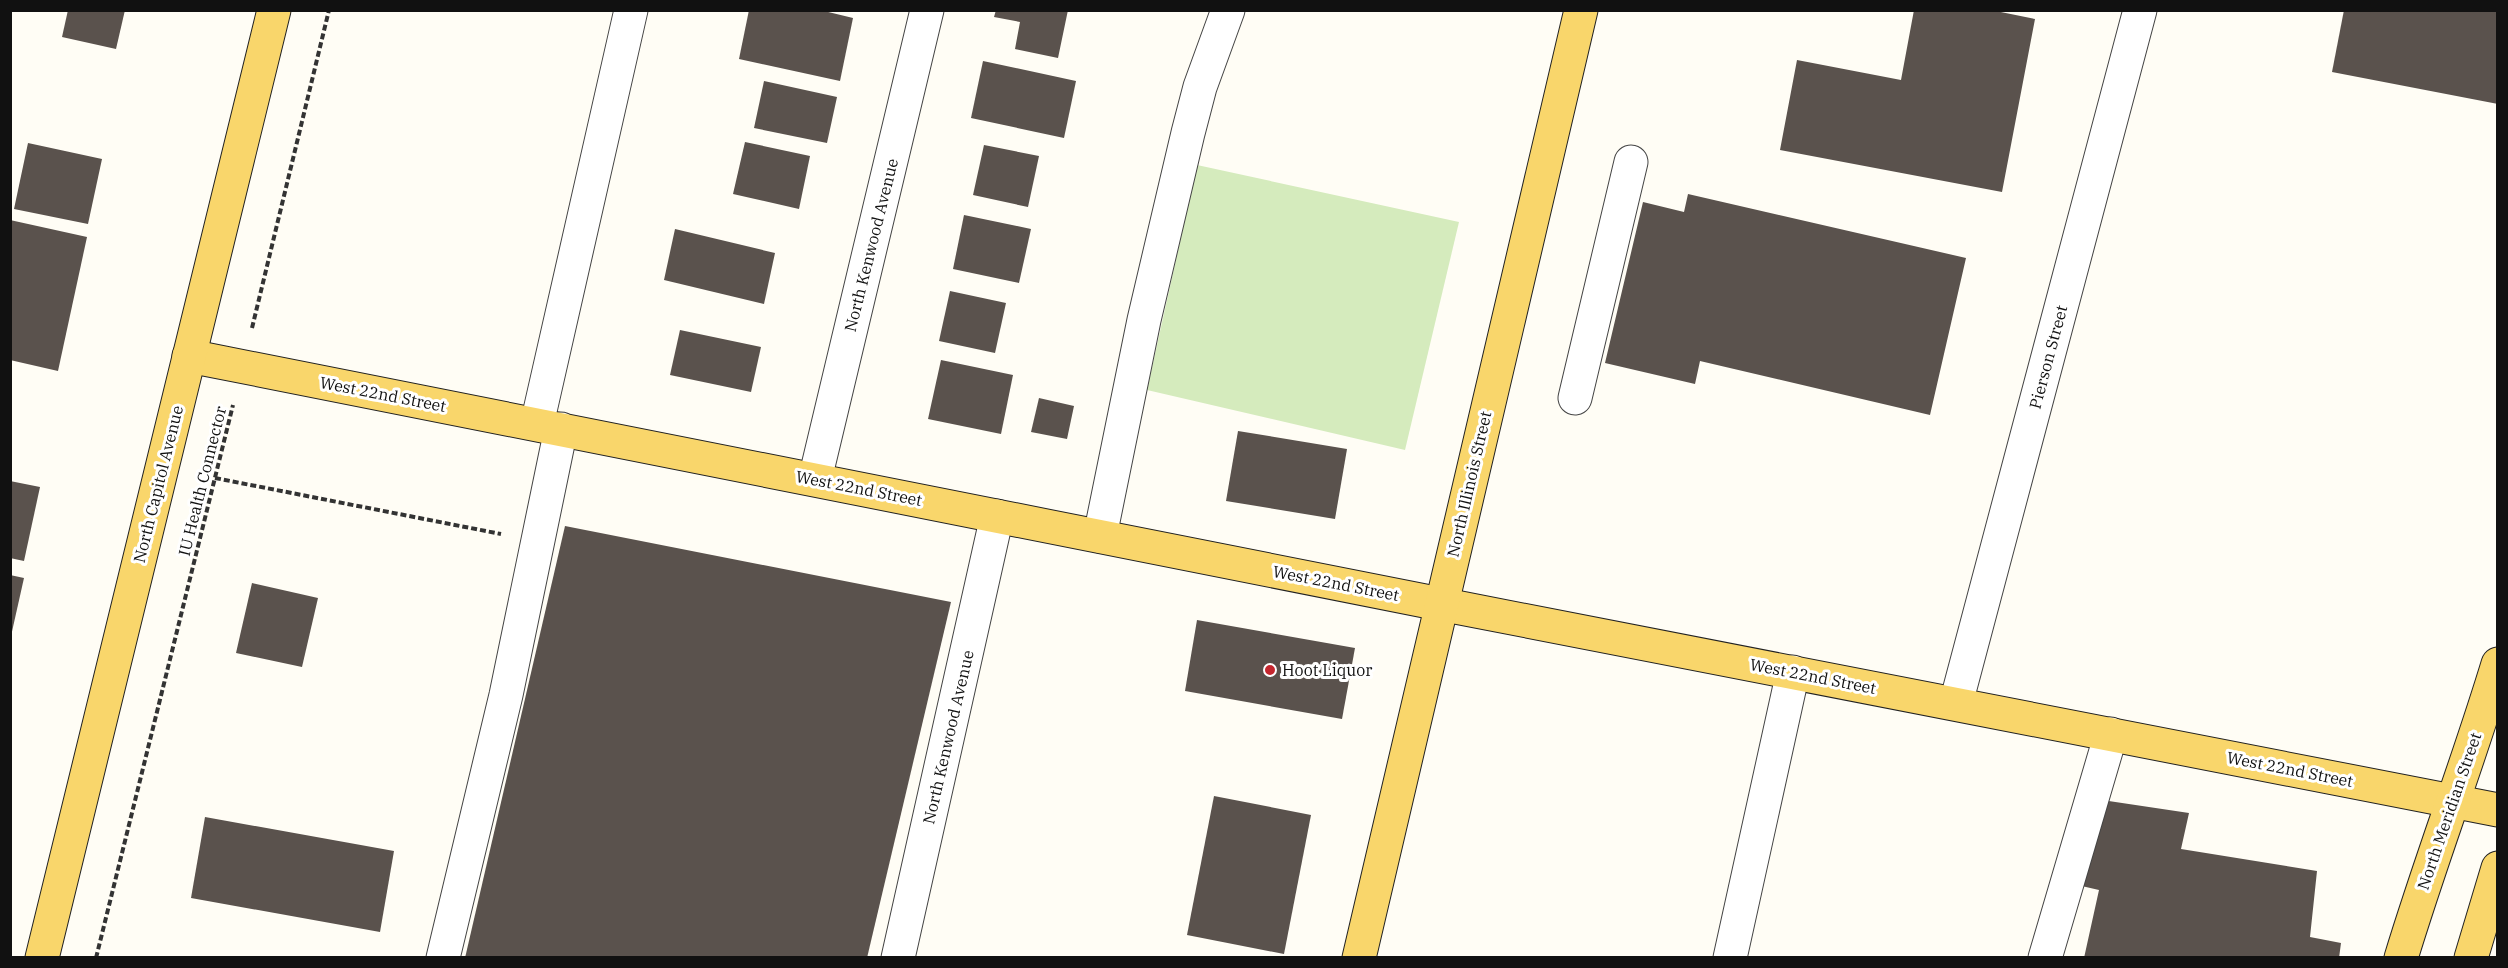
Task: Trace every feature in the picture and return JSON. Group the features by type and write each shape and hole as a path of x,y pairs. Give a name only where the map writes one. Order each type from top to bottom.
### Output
{"main road":[{"name":"North Capitol Avenue","path":"42,957 274,10"},
{"name":"North Illinois Street","path":"1359,957 1581,10"},
{"name":"West 22nd Street","path":"189,356 1440,604 2478,806"},
{"name":"North Meridian Street","path":"2402,957 2427,871 2478,806 2498,664"},
{"path":"2471,957 2498,868"}],"street":[{"path":"443,957 506,695 537,540 549,427 631,10"},
{"name":"North Kenwood Avenue","path":"814,479 927,10"},
{"path":"1100,536 1144,320 1188,133 1200,87 1228,10"},
{"name":"Pierson Street","path":"1956,703 2140,10"},
{"path":"1575,398 1631,162"},
{"name":"North Kenwood Avenue","path":"898,957 997,516"},
{"path":"1730,957 1793,672"},
{"path":"2045,957 2111,734"}],"path":[{"name":"IU Health Connector","path":"96,957 329,10"},
{"path":"215,478 537,540"}],"green space":[{"path":"1197,165 1459,222 1405,450 1147,390"}],"building":[{"path":"68,10 125,10 116,49 62,37"},
{"path":"749,10 820,10 853,18 840,81 739,59"},
{"path":"996,10 1068,10 1058,58 1015,49 1020,22 994,17"},
{"path":"1914,10 1991,10 2035,19 2002,192 1780,150 1797,60 1901,80"},
{"path":"2344,10 2498,10 2498,104 2332,72"},
{"path":"983,61 1076,81 1064,138 971,118"},
{"path":"764,81 837,97 827,143 754,128"},
{"path":"745,142 810,156 799,209 733,194"},
{"path":"28,143 102,159 88,224 14,209"},
{"path":"984,145 1039,156 1028,207 973,195"},
{"path":"1688,194 1966,258 1930,415 1700,361 1695,384 1605,363 1643,202 1684,212"},
{"path":"964,215 1031,229 1019,283 953,269"},
{"path":"10,220 87,237 58,371 10,360"},
{"path":"675,229 775,253 764,304 664,280"},
{"path":"950,291 1006,303 995,353 939,341"},
{"path":"680,330 761,347 751,392 670,375"},
{"path":"941,360 1013,375 1001,434 928,419"},
{"path":"1039,398 1074,406 1067,439 1031,432"},
{"path":"1238,431 1347,449 1335,519 1226,501"},
{"path":"10,481 40,487 24,561 10,558"},
{"path":"565,526 951,602 867,958 465,958"},
{"path":"10,575 24,578 11,636 10,636"},
{"path":"252,583 318,598 302,667 236,653"},
{"name":"Hoot Liquor","path":"1197,620 1355,648 1342,719 1185,691"},
{"path":"1214,796 1311,815 1284,954 1187,935"},
{"path":"2102,800 2189,813 2181,849 2317,871 2310,937 2341,943 2339,958 2084,958 2099,890 2073,884"},
{"path":"205,817 394,851 380,932 191,898"}],"place":[{"name":"Hoot Liquor","path":"1270,670"}]}
